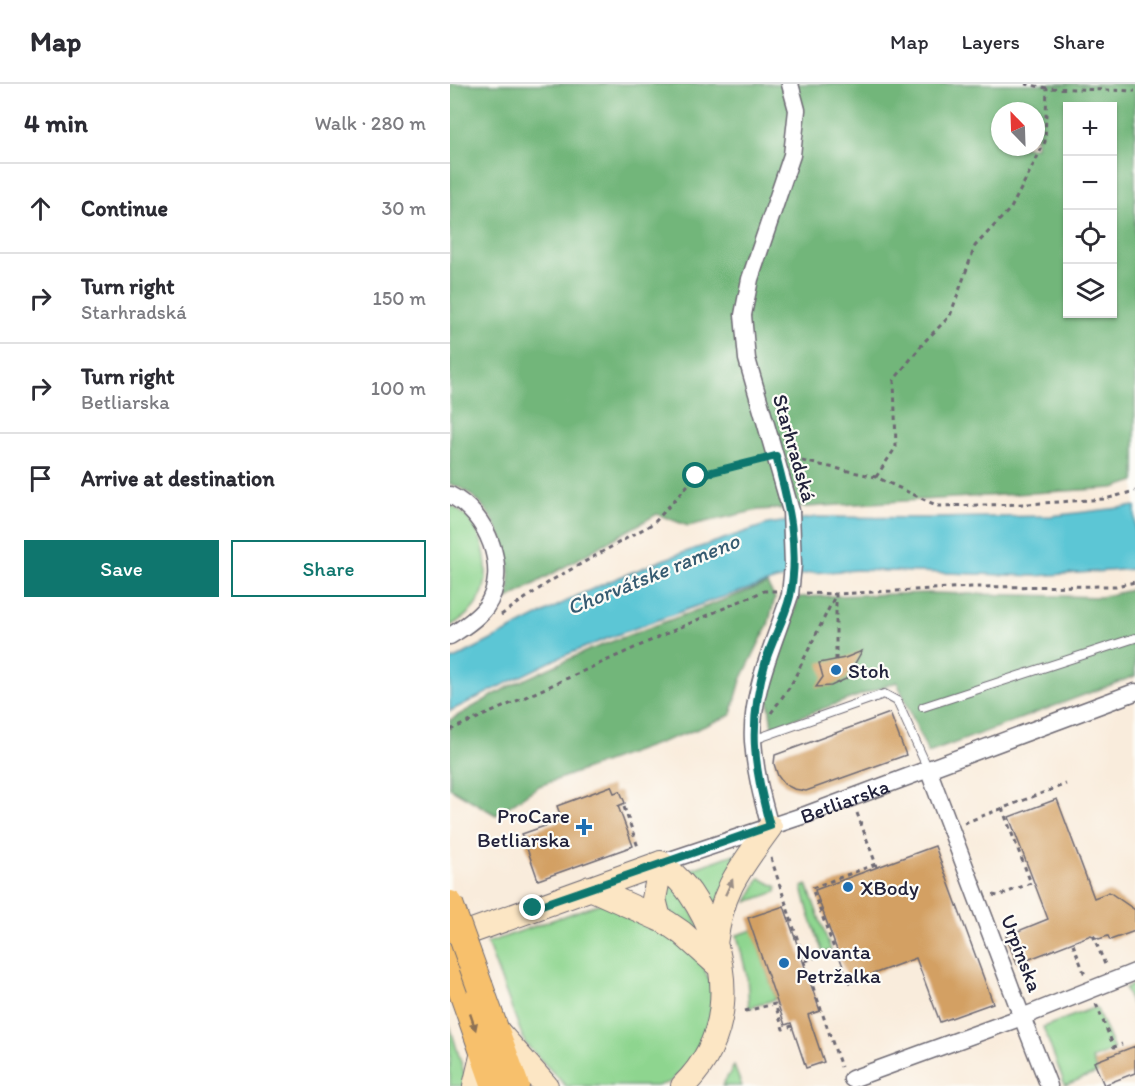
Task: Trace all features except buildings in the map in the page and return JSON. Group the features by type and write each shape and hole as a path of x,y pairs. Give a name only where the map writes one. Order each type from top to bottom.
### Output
{"main road":[{"path":"450,904 483,1052 495,1086"},
{"path":"450,958 495,1028 516,1086"}],"street":[{"name":"Starhradská","path":"770,826 760,789 753,740 755,710 766,660 790,595 793,565 791,511 747,359 744,315 750,279 792,155 797,110 790,84"},
{"path":"450,495 466,505 483,524 491,545 495,576 492,593 485,609 469,624 450,636"},
{"name":"Betliarska","path":"450,939 661,862 770,826 1135,693"},
{"name":"Urpínska","path":"849,1075 1022,1017 928,769"},
{"path":"683,1086 702,1065 715,1038 722,1002 717,955 717,923 731,882 770,826"},
{"path":"661,862 689,892 706,922 717,955"},
{"path":"659,919 654,894 661,862"},
{"path":"590,888 659,919 717,955"},
{"path":"1048,1086 1022,1017 1135,972"},
{"path":"495,1028 546,1086"},
{"path":"475,1086 483,1052"}],"lane":[{"path":"923,707 1135,638"},
{"path":"753,740 884,694 897,701 928,769"}],"path":[{"path":"1025,84 1047,88 1135,91"},
{"path":"876,477 896,447 894,380 925,341 950,316 975,246 1011,208 1016,199 1045,142 1047,88"},
{"path":"492,621 552,580 654,523 696,476 776,456 876,477 938,506 1105,499 1135,491"},
{"path":"753,740 791,685 836,594 836,660"},
{"path":"960,825 1066,784"},
{"path":"624,807 638,847"},
{"path":"986,894 998,896 1031,883 1002,808"},
{"path":"805,962 835,951 812,888 877,866 856,811"},
{"path":"768,851 815,993"},
{"path":"1093,935 1109,975"},
{"path":"1073,944 1088,982"},
{"path":"817,998 843,1072 849,1075"},
{"path":"1094,1002 1098,1006 1114,1047 1122,1044"},
{"path":"745,1011 775,1004 783,1029 792,1026"}],"green space":[{"path":"450,84 1135,84 1135,481 1114,488 758,510 688,526 657,514 508,599 509,565 504,543 487,511 470,494 450,484"},
{"path":"450,504 469,520 479,535 485,555 486,577 481,597 475,606 450,626"},
{"path":"767,584 775,598 768,625 741,680 731,715 539,786 496,815 450,788 450,720 508,687 589,650"},
{"path":"1135,589 1135,676 928,753 897,682 772,727 767,690 799,597 930,593 1101,597"},
{"path":"740,852 711,921 681,873"},
{"path":"760,878 777,887 776,892 747,902"},
{"path":"666,879 681,890 711,949 687,930 665,907"},
{"path":"807,885 831,950 823,953 802,887"},
{"path":"604,902 648,921 698,954 711,985 713,1013 693,1060 670,1082 657,1086 566,1086 525,1043 487,943"},
{"path":"753,930 776,999 749,1008 747,976 737,935"},
{"path":"1135,984 1135,1013 1125,988"},
{"path":"1096,1007 1114,1050 1092,1059 1097,1073 1065,1085 1043,1027"},
{"path":"450,1026 466,1079 466,1086 450,1086"},
{"path":"734,1066 742,1086 722,1086"}],"water":[{"name":"Chorvátske rameno","path":"1135,506 1135,569 1036,576 858,570 810,573 776,580 708,602 556,659 450,711 450,661 610,581 665,559 768,524 817,517 1051,516"}],"place":[{"name":"Stoh","path":"836,670"},
{"name":"ProCare Betliarska","path":"584,827"},
{"name":"XBody","path":"848,887"},
{"name":"Novanta Petržalka","path":"784,963"}],"route":[{"path":"533,908 770,826 760,789 753,740 755,710 766,660 790,595 793,565 791,511 776,456 696,476"}]}
